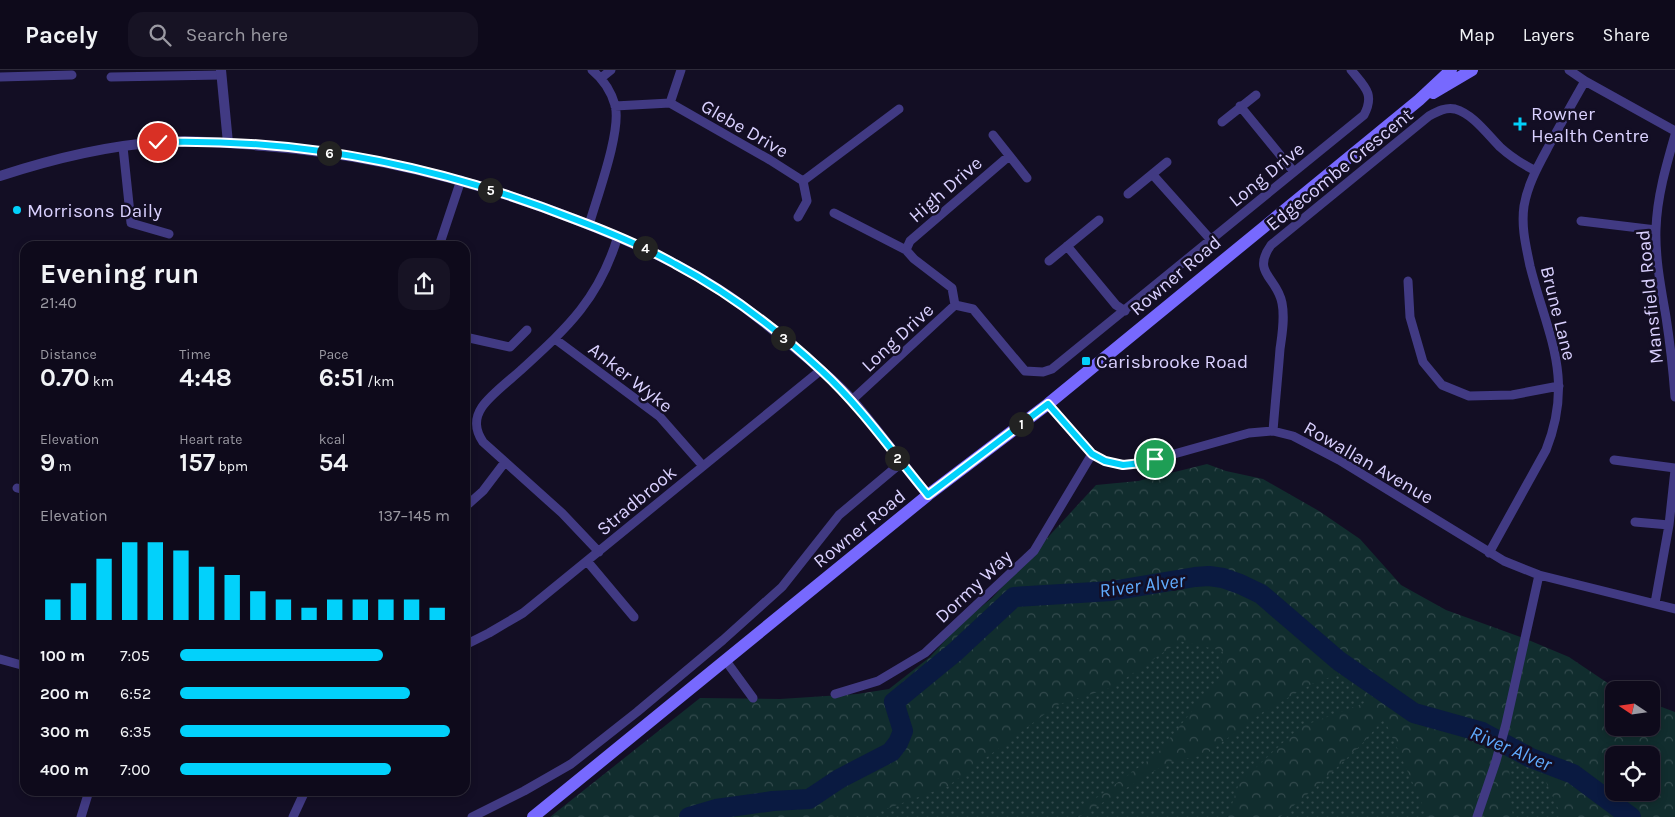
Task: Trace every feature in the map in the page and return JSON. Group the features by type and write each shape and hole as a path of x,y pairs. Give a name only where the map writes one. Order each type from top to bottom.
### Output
{"main road":[{"name":"Rowner Road","path":"1419,100 1472,70"},
{"name":"Rowner Road","path":"532,817 928,495 1048,404 1419,100 1449,71"}],"street":[{"path":"589,225 614,138 616,121 616,106 609,90 601,78 592,70"},
{"path":"601,78 611,70"},
{"path":"616,106 670,103 681,70"},
{"name":"Long Drive","path":"852,400 955,306 973,309 1025,371 1043,372 1052,370 1364,115 1370,98 1366,88 1351,70"},
{"path":"1569,70 1675,131"},
{"path":"111,77 221,73 228,143"},
{"path":"0,77 72,75"},
{"name":"Brune Lane","path":"1489,553 1546,450 1556,418 1559,386 1556,358 1524,239 1524,206 1536,171 1585,80"},
{"path":"1222,122 1240,106 1256,96"},
{"name":"Glebe Drive","path":"670,103 803,181"},
{"path":"1240,106 1294,172"},
{"name":"Edgecombe Crescent","path":"1273,431 1283,311 1278,291 1264,272 1265,253 1271,245 1430,116 1440,110 1453,108 1465,113 1500,148 1518,162 1536,171"},
{"path":"798,217 806,201 803,181 900,109"},
{"name":"High Drive","path":"993,135 1027,178"},
{"name":"Mansfield Road","path":"1675,136 1661,189 1656,230 1659,274 1671,350 1675,397"},
{"path":"0,176 42,162 123,146 158,142 228,143 296,148 383,161 461,180 547,208 618,236 677,264 729,296 768,325 821,370 852,400 928,495"},
{"path":"123,146 131,222 169,234"},
{"name":"High Drive","path":"906,250 910,241 1009,156"},
{"path":"1128,194 1167,162"},
{"path":"1153,175 1211,240"},
{"path":"440,241 461,180"},
{"path":"834,213 906,250 914,260 952,288 955,306"},
{"path":"1049,261 1099,220"},
{"path":"1582,221 1656,230"},
{"path":"600,552 562,513 483,442 478,435 476,421 483,406 579,314 604,274 618,236"},
{"path":"1067,246 1116,305 1125,311"},
{"path":"1408,281 1410,317 1423,362 1442,385 1469,396 1512,395 1559,386"},
{"path":"470,338 510,347 527,330"},
{"name":"Anker Wyke","path":"555,339 660,417 703,466"},
{"name":"Stradbrook","path":"470,642 523,613 821,370"},
{"name":"Rowallan Avenue","path":"1048,404 1092,454 1105,461 1123,465 1142,463 1249,433 1273,431 1293,436 1339,460 1489,553 1511,564 1539,575 1675,609"},
{"name":"Dormy Way","path":"835,694 878,681 925,654 1034,551 1092,454"},
{"path":"1614,460 1675,469 1669,525 1655,604"},
{"path":"470,503 483,491 505,462"},
{"path":"472,817 524,791 571,764 637,712 723,640 782,587 839,515 901,463"},
{"path":"1634,522 1669,525"},
{"path":"587,561 634,617"},
{"path":"1477,817 1506,724 1539,575"},
{"path":"0,659 20,665"},
{"path":"726,661 753,698"},
{"path":"81,817 87,796"},
{"path":"293,817 303,796"}],"green space":[{"path":"1207,464 1226,471 1263,479 1319,511 1360,539 1401,585 1446,610 1569,657 1605,681 1605,736 1660,736 1660,706 1675,712 1675,817 1562,817 1531,749 1510,751 1509,785 1513,817 1428,817 1384,719 1361,745 1315,788 1280,817 1226,817 1239,783 1300,727 1367,702 1341,675 1319,680 1263,712 1205,755 1169,762 1079,817 1070,817 1157,754 1219,678 1223,651 1180,641 1113,687 1057,705 948,786 873,814 826,817 550,817 700,698 780,699 857,694 889,689 930,657 961,623 992,598 1096,485 1138,481"},
{"path":"1185,538 1605,724 1605,736 1614,736 1614,746 1605,746 1605,801 1660,801 1660,793 1675,795 1675,817 741,817"}],"waterway":[{"name":"River Alver","path":"689,817 716,809 773,801 809,799 839,779 891,752 898,743 903,731 894,702 955,652 1014,597 1111,591 1209,576 1223,578 1261,594 1339,661 1414,713 1482,732 1531,758 1573,774 1631,817"}],"place":[{"name":"Rowner Health Centre","path":"1520,124"},
{"name":"Morrisons Daily","path":"17,210"},
{"name":"Carisbrooke Road","path":"1086,361"}],"route":[{"path":"158,142 190,141 296,148 383,161 461,180 547,208 618,236 677,264 729,296 768,325 821,370 852,400 928,495 1048,404 1092,454 1105,461 1123,465 1142,463 1155,459"}]}
